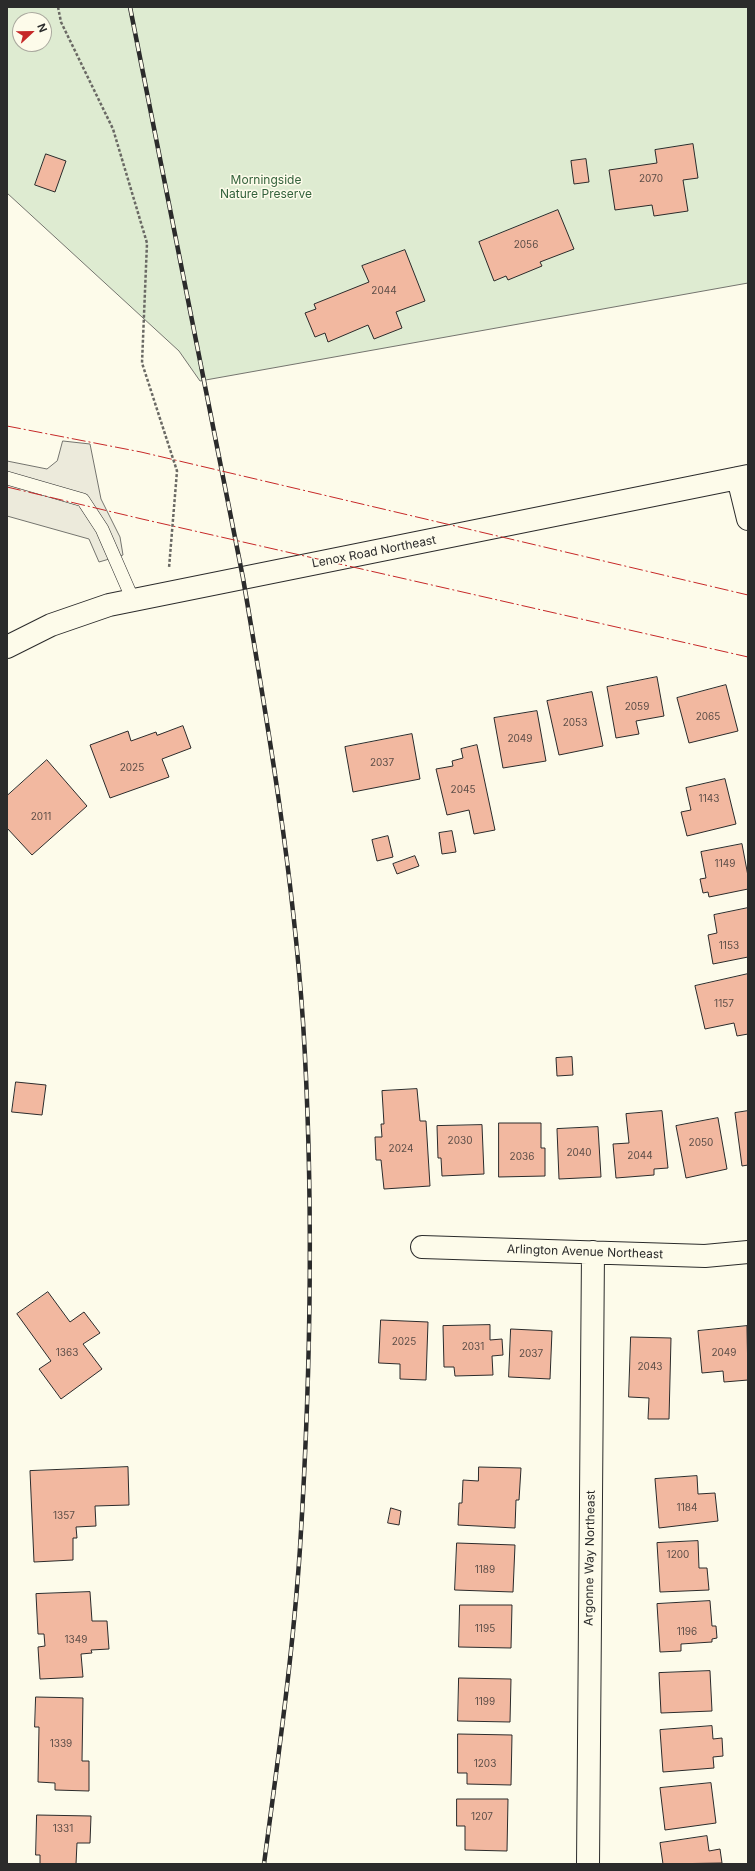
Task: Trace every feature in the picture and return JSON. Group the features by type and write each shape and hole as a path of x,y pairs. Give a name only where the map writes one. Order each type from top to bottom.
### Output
{"street":[{"name":"Lenox Road Northeast","path":"7,647 51,625 109,605 743,477"},
{"path":"743,477 748,520"},
{"name":"Arlington Avenue Northeast","path":"422,1247 705,1256 748,1252"},
{"name":"Argonne Way Northeast","path":"588,1864 593,1252"}],"lane":[{"path":"7,478 83,500 102,529 133,600"}],"path":[{"path":"58,7 61,22 113,129 147,243 142,363 177,471 169,551 169,592"}],"green space":[{"name":"Morningside Nature Preserve","path":"7,7 748,7 748,283 200,381 179,351 7,193"}],"shaded area":[{"path":"63,441 90,444 101,499 120,537 123,555 99,562 89,539 7,516 7,461 47,469 57,461"}],"building":[{"path":"693,144 698,178 683,180 688,211 654,216 652,205 615,210 609,170 657,163 655,150"},
{"path":"46,154 66,161 55,192 35,185"},
{"path":"586,159 589,182 574,184 571,161"},
{"path":"558,210 574,249 540,262 542,266 508,280 506,276 494,281 479,242"},
{"path":"405,250 425,301 396,312 402,328 374,339 368,325 328,342 325,333 315,337 305,313 316,309 314,304 369,282 362,266"},
{"path":"657,677 664,716 636,721 639,734 616,738 607,687"},
{"path":"726,685 738,731 689,743 677,698"},
{"path":"592,692 603,746 559,755 547,701"},
{"path":"537,711 546,761 503,768 494,718"},
{"path":"183,726 191,748 162,759 169,777 110,798 90,745 128,731 131,741 156,732 157,735"},
{"path":"412,734 420,779 353,792 345,747"},
{"path":"477,745 495,830 474,834 469,810 447,815 436,769 453,766 452,761 463,758 461,749"},
{"path":"47,760 87,806 32,855 7,828 7,796"},
{"path":"725,779 736,824 687,836 681,812 691,810 686,788"},
{"path":"452,831 456,852 442,854 439,833"},
{"path":"388,836 393,857 377,861 372,840"},
{"path":"742,844 748,876 748,889 709,897 708,892 703,893 700,879 706,878 701,852"},
{"path":"415,856 419,866 397,874 393,864"},
{"path":"748,908 748,957 713,964 708,935 717,933 714,915"},
{"path":"748,974 748,1034 737,1036 734,1023 705,1029 695,986"},
{"path":"572,1057 573,1075 557,1076 556,1058"},
{"path":"16,1082 46,1085 42,1115 12,1112"},
{"path":"417,1089 420,1121 426,1121 430,1186 384,1189 381,1160 376,1160 375,1137 382,1137 381,1124 384,1124 382,1091"},
{"path":"662,1111 668,1168 654,1169 654,1175 616,1178 613,1144 629,1143 626,1114"},
{"path":"748,1111 748,1165 742,1166 735,1113"},
{"path":"718,1118 727,1169 686,1178 676,1126"},
{"path":"499,1123 541,1123 541,1148 545,1148 545,1176 499,1177"},
{"path":"482,1125 484,1174 442,1176 441,1158 438,1158 437,1126"},
{"path":"598,1127 601,1177 559,1179 557,1129"},
{"path":"48,1292 70,1322 84,1312 100,1333 83,1344 102,1369 61,1399 39,1369 51,1361 17,1314"},
{"path":"381,1320 428,1322 426,1380 400,1379 400,1364 379,1363"},
{"path":"490,1325 490,1340 502,1339 503,1355 492,1356 493,1375 455,1376 454,1367 444,1367 443,1326"},
{"path":"747,1326 748,1380 724,1382 723,1371 702,1373 698,1331"},
{"path":"511,1329 552,1331 550,1379 509,1377"},
{"path":"631,1337 671,1338 669,1419 648,1419 649,1398 629,1397"},
{"path":"128,1467 129,1505 95,1506 96,1526 76,1527 77,1538 73,1538 73,1560 34,1562 30,1471"},
{"path":"479,1467 521,1468 519,1500 516,1500 515,1528 458,1525 459,1503 462,1503 463,1480 478,1481"},
{"path":"697,1476 698,1494 715,1493 718,1521 659,1528 655,1479"},
{"path":"391,1508 401,1511 399,1525 388,1523"},
{"path":"698,1541 699,1568 707,1568 709,1590 660,1592 657,1543"},
{"path":"457,1543 515,1545 513,1592 455,1590"},
{"path":"90,1592 92,1621 107,1621 109,1649 91,1650 92,1653 81,1654 83,1677 40,1679 38,1647 45,1646 44,1634 38,1634 36,1594"},
{"path":"710,1601 712,1626 716,1626 717,1638 712,1639 712,1642 681,1644 681,1651 660,1652 657,1604"},
{"path":"460,1605 512,1605 511,1648 459,1647"},
{"path":"710,1671 712,1711 661,1713 659,1673"},
{"path":"459,1678 511,1679 510,1722 458,1721"},
{"path":"36,1697 83,1698 82,1761 89,1761 89,1791 55,1790 55,1783 38,1782 39,1727 35,1727"},
{"path":"712,1726 713,1739 722,1738 723,1756 713,1757 714,1768 663,1772 660,1730"},
{"path":"458,1734 512,1735 511,1785 467,1784 467,1773 458,1773"},
{"path":"711,1783 716,1823 665,1830 660,1788"},
{"path":"457,1799 508,1799 507,1851 465,1850 465,1826 457,1826"},
{"path":"37,1815 91,1816 90,1843 77,1843 76,1864 40,1864 40,1855 36,1855"},
{"path":"707,1836 709,1851 720,1849 722,1863 663,1864 660,1843"}],"railway":[{"path":"130,7 243,578 279,799 299,966 309,1153 310,1285 307,1417 297,1588 285,1706 264,1864"}],"power":[{"path":"7,426 141,452 748,595"},
{"path":"7,487 748,657"}]}
